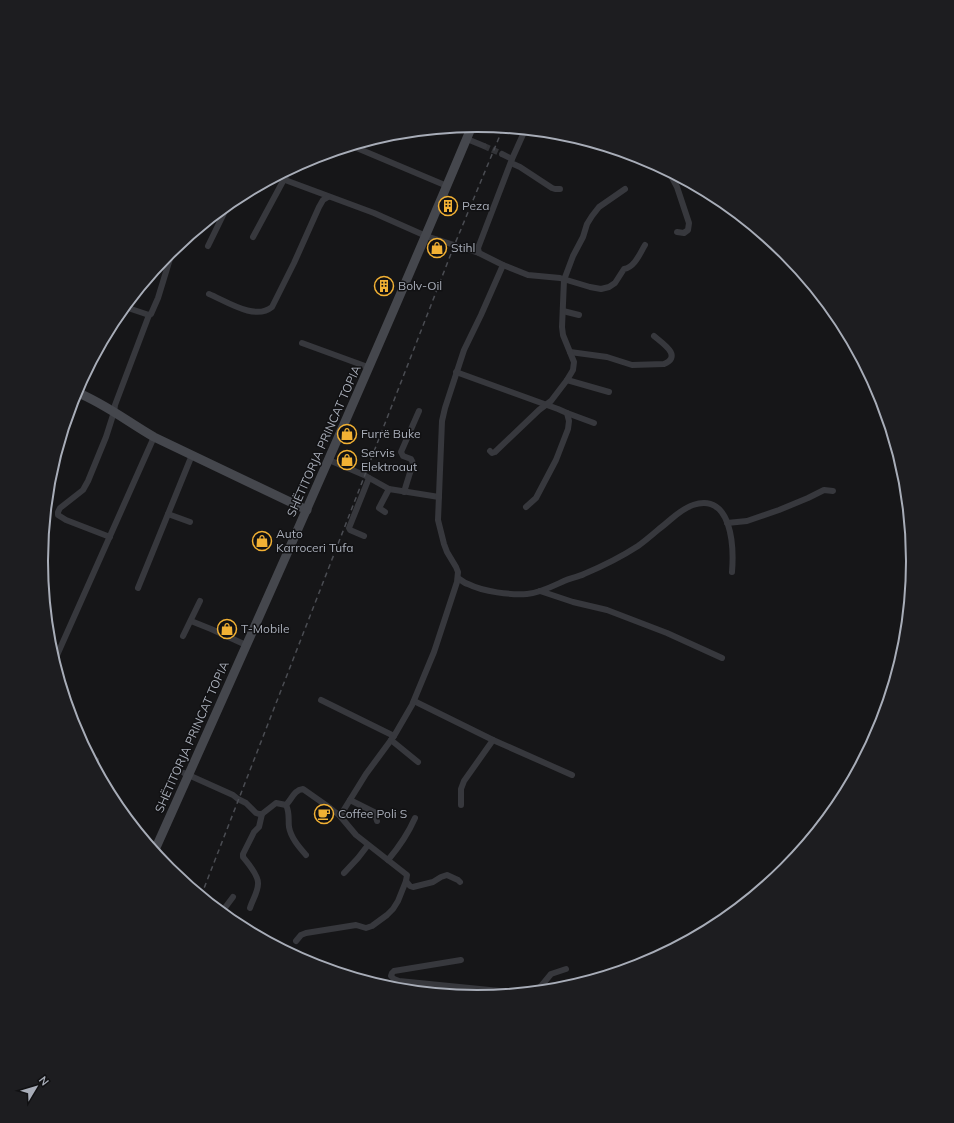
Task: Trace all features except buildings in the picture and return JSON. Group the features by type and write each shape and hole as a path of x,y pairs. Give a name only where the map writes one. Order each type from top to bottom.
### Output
{"main road":[{"name":"SHËTITORJA PRINCAT TOPIA","path":"156,846 187,774 329,460 470,132"},
{"path":"82,395 114,412 134,426 154,437 307,510"}],"street":[{"path":"477,251 522,135"},
{"path":"467,139 484,146"},
{"path":"359,149 447,186"},
{"path":"502,154 552,188 558,190 560,189"},
{"path":"253,237 285,180 374,213 426,236 454,246 477,251 503,265 528,275 554,277 597,289 609,287 615,283 624,269 629,268 635,262 645,245"},
{"path":"673,180 689,224 688,230 684,233 677,232"},
{"path":"490,451 492,453 495,452 546,404 552,401 571,374 574,362 563,335 562,326 564,280 573,256 583,237 587,224 592,216 599,207 625,189"},
{"path":"209,294 248,311 262,312 269,310 272,307 294,263 319,207 323,200 328,197"},
{"path":"208,246 222,217"},
{"path":"340,816 414,702 434,652 458,578 456,567 447,552 439,527 442,421 464,350 503,265"},
{"path":"110,537 66,520 58,515 58,512 83,490 86,485 106,437 115,405 154,308 166,266"},
{"path":"131,309 150,315"},
{"path":"563,311 579,314"},
{"path":"570,352 607,357 632,365 664,364 669,362 672,358 672,353 654,336"},
{"path":"302,343 365,366"},
{"path":"456,372 594,423"},
{"path":"567,380 609,392"},
{"path":"404,492 413,463 411,459 403,456 401,452 419,411"},
{"path":"526,507 536,498 556,460 568,429 569,421 567,413"},
{"path":"58,653 154,437"},
{"path":"138,588 192,455"},
{"path":"329,460 369,478 389,489 439,497"},
{"path":"364,536 350,530 349,528 369,478"},
{"path":"385,512 379,508 389,489"},
{"path":"728,523 747,521 786,507 824,490 833,491"},
{"path":"458,578 468,584 484,590 528,594 540,591 611,562 637,546 684,509 694,504 708,503 717,507 724,515 730,528 733,559 732,572"},
{"path":"168,514 190,522"},
{"path":"540,591 573,602 607,610 667,633 722,658"},
{"path":"183,636 200,601"},
{"path":"191,621 246,645"},
{"path":"321,700 392,738 418,762"},
{"path":"414,702 493,740 572,775"},
{"path":"461,805 461,790 464,781 493,740"},
{"path":"187,774 233,795 256,812 262,814"},
{"path":"286,805 296,791 303,788 340,816 348,827 368,845 404,873 407,878 398,901 393,909 372,926 366,928 356,925 306,933 301,935 296,941"},
{"path":"350,800 374,812 377,821"},
{"path":"250,908 258,884 258,878 243,858 243,854 254,832 259,827 262,814 276,803 286,805"},
{"path":"286,805 289,811 289,828 291,834 298,846 306,855"},
{"path":"388,860 398,849 409,832 415,818"},
{"path":"344,873 368,845"},
{"path":"406,881 413,887 433,882 447,875 460,882"},
{"path":"225,908 233,897"},
{"path":"461,960 394,971 392,976 394,979 399,981 490,990"},
{"path":"543,985 551,974 566,969"}],"tunnel":[{"path":"484,146 502,154"}],"railway":[{"path":"203,891 454,246 501,133"}],"place":[{"name":"Peza","path":"448,206"},
{"name":"Stihl","path":"437,248"},
{"name":"Bolv-Oil","path":"384,286"},
{"name":"Furrë Buke","path":"347,434"},
{"name":"Servis Elektroaut","path":"347,460"},
{"name":"Auto Karroceri Tufa","path":"262,541"},
{"name":"T-Mobile","path":"227,629"},
{"name":"Coffee Poli S","path":"324,814"}]}
